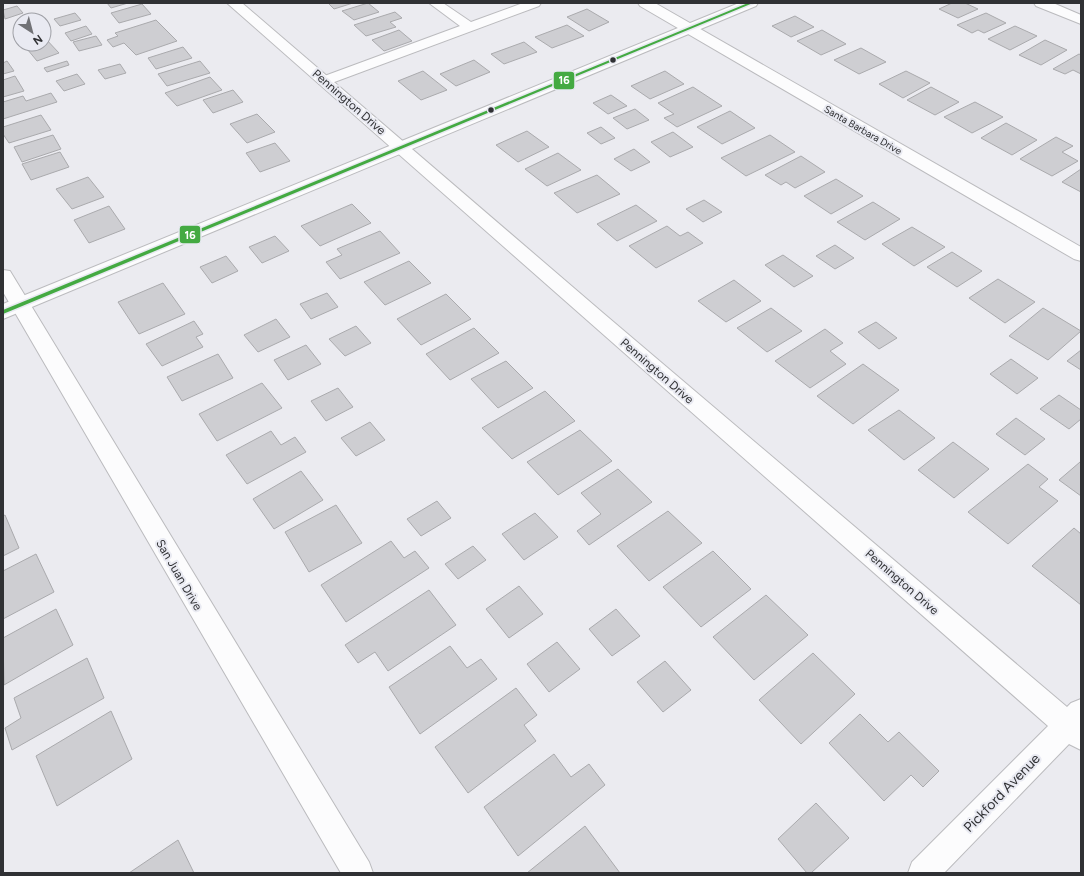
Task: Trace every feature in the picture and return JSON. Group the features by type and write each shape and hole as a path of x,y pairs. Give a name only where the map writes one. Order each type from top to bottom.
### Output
{"street":[{"name":"Pennington Drive","path":"234,3 608,329 1077,724"},
{"name":"Santa Barbara Drive","path":"645,3 1081,255"},
{"path":"12,308 752,3"},
{"path":"1041,3 1081,20"},
{"name":"San Juan Drive","path":"3,276 12,308 231,662 358,873"},
{"name":"Pickford Avenue","path":"923,873 1077,724"}],"lane":[{"path":"435,3 470,27"},
{"path":"324,81 535,3"}],"building":[{"path":"107,3 128,3 111,8"},
{"path":"328,3 353,3 334,9"},
{"path":"368,3 379,12 354,20 342,11"},
{"path":"952,3 965,3 978,9 958,18 939,9"},
{"path":"142,4 151,14 119,23 111,13"},
{"path":"17,6 22,12 12,12 12,17 5,19 3,10"},
{"path":"587,9 609,22 589,31 567,17"},
{"path":"395,12 402,18 390,22 396,27 366,36 354,25"},
{"path":"75,13 81,20 60,26 54,19"},
{"path":"986,13 1006,23 984,33 978,30 972,33 957,25"},
{"path":"795,16 814,27 791,37 772,26"},
{"path":"156,20 177,41 136,55 124,43 113,47 107,40 118,36 115,33"},
{"path":"567,25 584,36 552,48 535,37"},
{"path":"86,26 92,34 71,41 65,33"},
{"path":"1015,26 1037,36 1010,50 988,39"},
{"path":"399,30 412,41 384,51 372,40"},
{"path":"822,30 846,44 821,55 797,41"},
{"path":"96,36 102,45 79,51 73,42"},
{"path":"1045,40 1067,50 1041,65 1019,55"},
{"path":"524,42 537,52 504,64 491,54"},
{"path":"52,46 59,53 37,61 30,52 52,52"},
{"path":"183,47 192,58 156,69 148,58"},
{"path":"861,48 886,62 859,74 834,60"},
{"path":"1079,54 1081,55 1081,74 1073,70 1065,74 1053,69"},
{"path":"474,60 490,72 456,86 440,74"},
{"path":"7,61 14,71 3,74 3,63"},
{"path":"67,61 69,65 47,72 44,68"},
{"path":"200,61 210,73 167,86 158,74"},
{"path":"120,64 126,73 105,79 98,70"},
{"path":"423,71 447,90 421,100 398,81"},
{"path":"665,71 684,84 650,99 631,86"},
{"path":"906,71 930,83 903,98 879,84"},
{"path":"77,74 85,84 64,91 56,81"},
{"path":"15,76 24,91 3,97 3,80"},
{"path":"210,77 222,90 177,106 165,93"},
{"path":"693,87 722,106 677,127 664,118 674,114 658,103"},
{"path":"931,87 959,102 935,115 907,100"},
{"path":"233,90 243,102 213,113 203,100"},
{"path":"51,93 57,102 3,119 3,102 23,96 26,101"},
{"path":"611,95 627,106 608,114 593,103"},
{"path":"975,102 1003,117 972,133 944,117"},
{"path":"635,109 649,120 627,129 613,118"},
{"path":"730,111 755,128 722,144 697,127"},
{"path":"257,114 275,132 247,143 230,124"},
{"path":"41,115 51,130 9,143 3,134 3,127"},
{"path":"1006,123 1037,140 1012,155 981,138"},
{"path":"601,127 615,138 601,144 587,133"},
{"path":"527,131 549,147 518,162 496,145"},
{"path":"673,132 693,147 670,157 651,142"},
{"path":"53,135 61,149 22,162 14,147"},
{"path":"770,135 795,152 746,176 721,158"},
{"path":"1056,137 1073,146 1062,152 1078,161 1052,176 1020,159"},
{"path":"275,143 290,161 260,172 246,153"},
{"path":"634,149 650,162 631,171 614,159"},
{"path":"60,152 69,167 31,180 22,164"},
{"path":"558,153 581,170 547,186 525,169"},
{"path":"801,156 825,172 795,188 786,182 781,185 765,175"},
{"path":"1081,169 1081,192 1062,182"},
{"path":"597,175 620,194 577,213 554,193"},
{"path":"88,177 104,197 72,209 56,189"},
{"path":"836,179 863,196 831,214 804,196"},
{"path":"704,200 722,212 703,222 686,209"},
{"path":"873,202 900,219 865,240 837,222"},
{"path":"352,204 371,223 320,246 301,226"},
{"path":"636,205 657,221 617,241 597,224"},
{"path":"109,206 125,229 89,243 74,220"},
{"path":"667,226 680,236 688,232 703,243 656,268 629,246"},
{"path":"912,227 945,247 914,266 882,244"},
{"path":"380,231 400,253 340,279 326,262 342,255 337,249"},
{"path":"275,236 289,251 262,263 249,247"},
{"path":"835,245 854,258 835,269 816,256"},
{"path":"952,252 982,271 957,287 927,267"},
{"path":"783,255 813,276 794,287 765,265"},
{"path":"226,256 238,271 212,283 200,267"},
{"path":"409,261 431,283 385,305 364,282"},
{"path":"998,279 1035,302 1005,323 969,298"},
{"path":"734,280 761,301 726,322 698,301"},
{"path":"163,283 185,314 139,334 118,302"},
{"path":"327,293 338,307 311,319 300,304"},
{"path":"446,294 471,319 421,345 397,319"},
{"path":"771,308 802,331 767,352 737,328"},
{"path":"1043,308 1081,331 1048,360 1009,336"},
{"path":"276,319 290,337 258,352 244,335"},
{"path":"194,321 203,334 196,337 203,347 162,366 146,344"},
{"path":"876,322 897,338 879,349 858,332"},
{"path":"356,326 371,343 345,356 329,339"},
{"path":"474,328 499,353 450,380 426,354"},
{"path":"825,329 843,343 830,351 846,364 810,388 775,361"},
{"path":"306,345 321,364 288,380 274,360"},
{"path":"1081,350 1081,370 1067,361"},
{"path":"218,354 233,378 182,401 167,377"},
{"path":"1011,359 1038,378 1017,394 990,374"},
{"path":"506,361 533,388 498,408 471,379"},
{"path":"863,364 899,390 853,424 817,396"},
{"path":"262,383 282,408 217,441 199,414"},
{"path":"338,388 353,407 326,421 311,401"},
{"path":"545,391 575,421 512,459 482,428"},
{"path":"1059,395 1081,410 1081,419 1069,429 1040,409"},
{"path":"899,410 935,438 904,460 868,430"},
{"path":"1016,418 1045,439 1025,455 996,434"},
{"path":"370,422 385,440 356,456 341,438"},
{"path":"580,430 612,461 558,495 527,462"},
{"path":"271,431 281,445 295,437 306,452 247,484 226,455"},
{"path":"953,442 989,469 954,498 918,470"},
{"path":"1080,462 1081,463 1081,496 1059,480"},
{"path":"1028,464 1048,479 1039,487 1058,501 1008,544 968,512"},
{"path":"618,469 652,502 589,545 577,531 601,514 581,493"},
{"path":"301,471 323,500 274,529 253,499"},
{"path":"437,501 451,518 421,536 407,519"},
{"path":"336,505 362,543 309,572 285,532"},
{"path":"668,511 702,543 649,581 617,546"},
{"path":"535,513 558,537 524,560 502,534"},
{"path":"5,515 19,548 3,556 3,516"},
{"path":"1074,528 1081,534 1081,605 1032,566"},
{"path":"391,541 404,558 415,551 429,568 346,622 321,585"},
{"path":"473,546 486,560 458,579 445,564"},
{"path":"713,551 751,589 701,627 663,587"},
{"path":"36,554 54,592 3,619 3,571"},
{"path":"519,586 543,614 509,638 486,609"},
{"path":"429,590 456,625 388,671 375,652 358,663 345,645"},
{"path":"766,595 808,635 754,680 713,637"},
{"path":"56,609 73,645 4,685 3,638"},
{"path":"616,609 640,636 612,656 589,629"},
{"path":"557,642 580,669 549,692 527,664"},
{"path":"450,646 467,668 481,659 497,679 420,734 389,687"},
{"path":"813,653 855,694 801,744 759,700"},
{"path":"87,658 104,698 12,750 5,728 21,718 14,698"},
{"path":"665,661 691,690 663,712 637,682"},
{"path":"516,688 537,715 524,725 536,741 468,793 435,747"},
{"path":"111,711 132,759 57,806 36,756"},
{"path":"860,714 888,742 899,732 939,771 923,787 911,775 884,801 829,743"},
{"path":"554,754 571,777 589,764 605,785 518,856 484,807"},
{"path":"816,803 849,838 811,873 807,873 778,839"},
{"path":"585,826 620,873 527,873"},
{"path":"178,840 194,873 129,873"}],"transit line":[{"name":"16","path":"3,312 751,3"}]}
